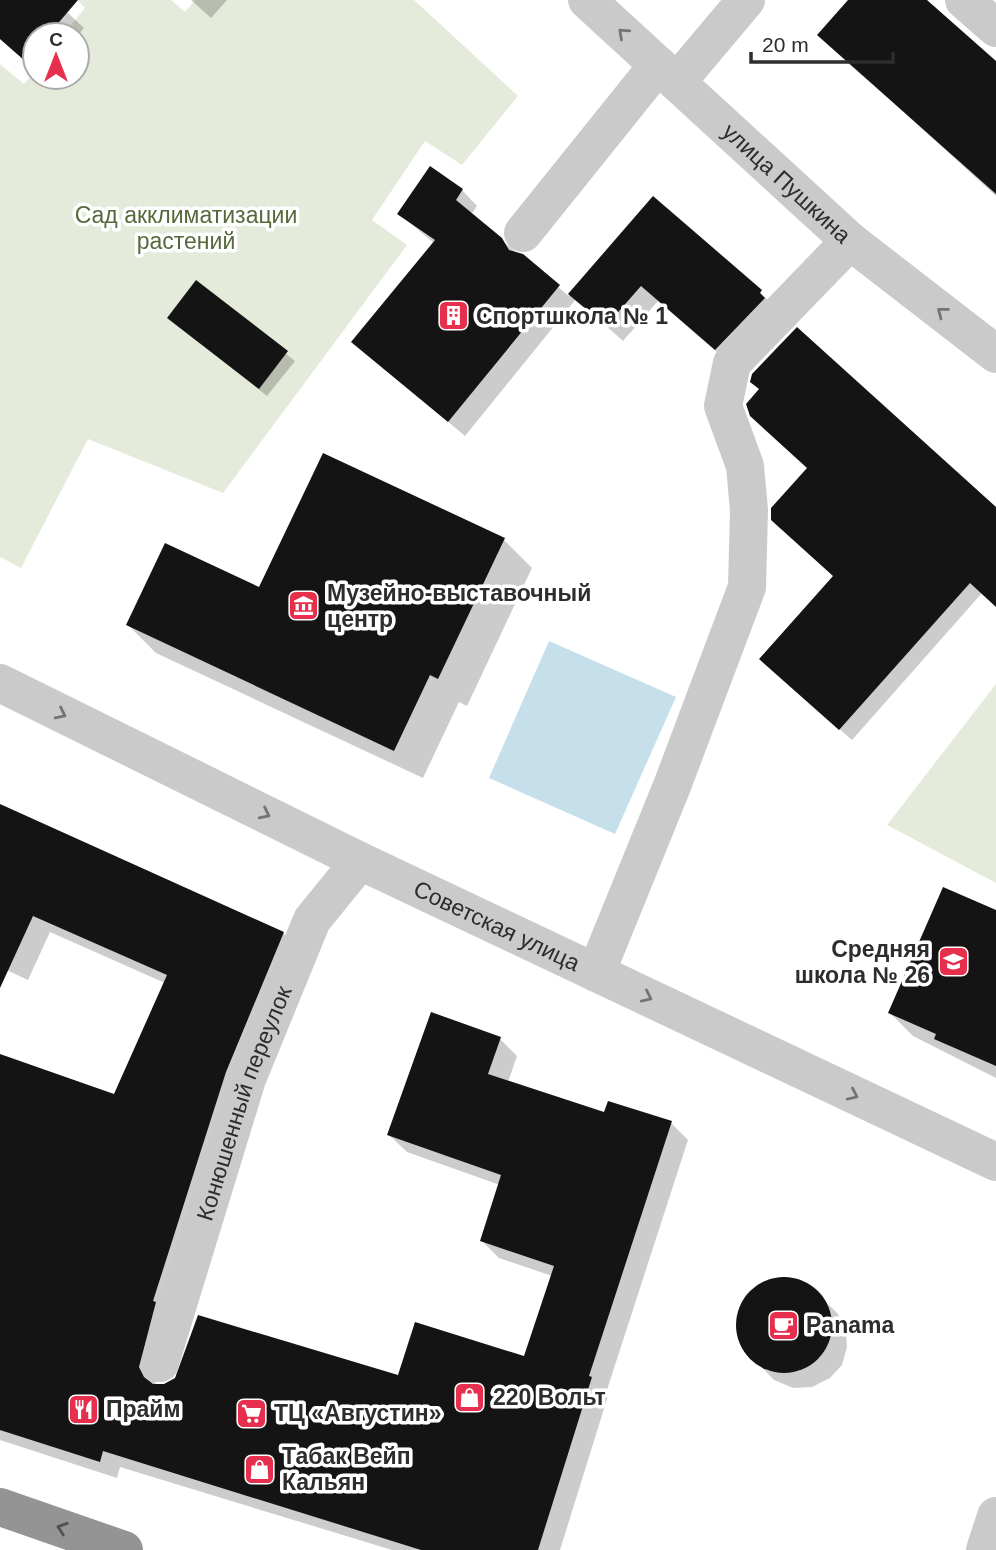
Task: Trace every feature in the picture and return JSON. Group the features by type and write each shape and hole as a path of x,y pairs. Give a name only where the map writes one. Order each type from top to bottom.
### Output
{"highway":[{"path":"0,1507 124,1550"}],"street":[{"name":"улица Пушкина","path":"587,0 850,241 996,354"},
{"path":"523,233 668,74 746,0"},
{"path":"964,0 996,28"},
{"path":"596,973 672,786 747,587 749,510 745,466 723,406 732,363 850,241"},
{"name":"Советская улица","path":"0,683 360,861 996,1162"},
{"name":"Конюшенный переулок","path":"160,1363 247,1079 312,920 360,861"},
{"path":"985,1550 996,1516"}],"green space":[{"name":"Сад акклиматизации растений","path":"77,0 171,0 185,12 195,0 414,0 518,96 462,165 425,141 372,220 407,245 223,493 88,439 21,568 0,557 0,64 21,82 21,91 91,91 91,21 74,21 85,8"},
{"path":"996,684 996,883 887,825"}],"water":[{"path":"549,641 676,697 615,834 489,778"}],"building":[{"path":"0,0 78,0 60,21 21,21 21,57 0,39"},
{"path":"848,0 927,0 996,61 996,194 817,35"},
{"name":"Спортшкола № 1","path":"430,166 463,189 456,200 502,238 509,250 523,254 560,285 448,422 351,342 435,240 397,214"},
{"path":"653,196 762,290 760,293 765,298 715,350 641,286 606,326 568,294"},
{"path":"196,280 288,351 259,389 167,318"},
{"path":"797,327 996,507 996,607 970,583 839,730 759,659 833,576 771,520 771,508 807,468 750,416 746,404 759,389 750,382 752,374"},
{"name":"Музейно-выставочный центр","path":"323,453 505,538 438,679 430,675 394,751 126,625 165,543 259,587"},
{"path":"0,804 284,932 226,1072 153,1301 156,1302 139,1367 144,1377 153,1384 164,1384 175,1378 198,1315 398,1375 415,1322 524,1356 554,1266 480,1241 501,1175 387,1135 431,1012 501,1037 488,1074 604,1112 608,1101 672,1121 589,1376 592,1377 538,1550 421,1550 103,1451 100,1462 0,1430 0,1054 114,1094 167,975 33,916 0,988"},
{"name":"Средняя школа № 26","path":"943,887 996,910 996,1066 934,1039 936,1034 888,1013"},
{"path":"784,1277 802,1281 818,1291 828,1307 832,1325 828,1343 818,1359 802,1369 784,1373 766,1369 750,1359 740,1343 736,1325 740,1307 750,1291 766,1281"}],"place":[{"name":"Спортшкола № 1","path":"453,316"},
{"name":"Музейно-выставочный центр","path":"304,606"},
{"name":"Средняя школа № 26","path":"953,962"},
{"name":"Panama","path":"783,1325"},
{"name":"220 Вольт","path":"470,1397"},
{"name":"Прайм","path":"83,1409"},
{"name":"ТЦ «Августин»","path":"251,1413"},
{"name":"Табак Вейп Кальян","path":"259,1469"}]}
